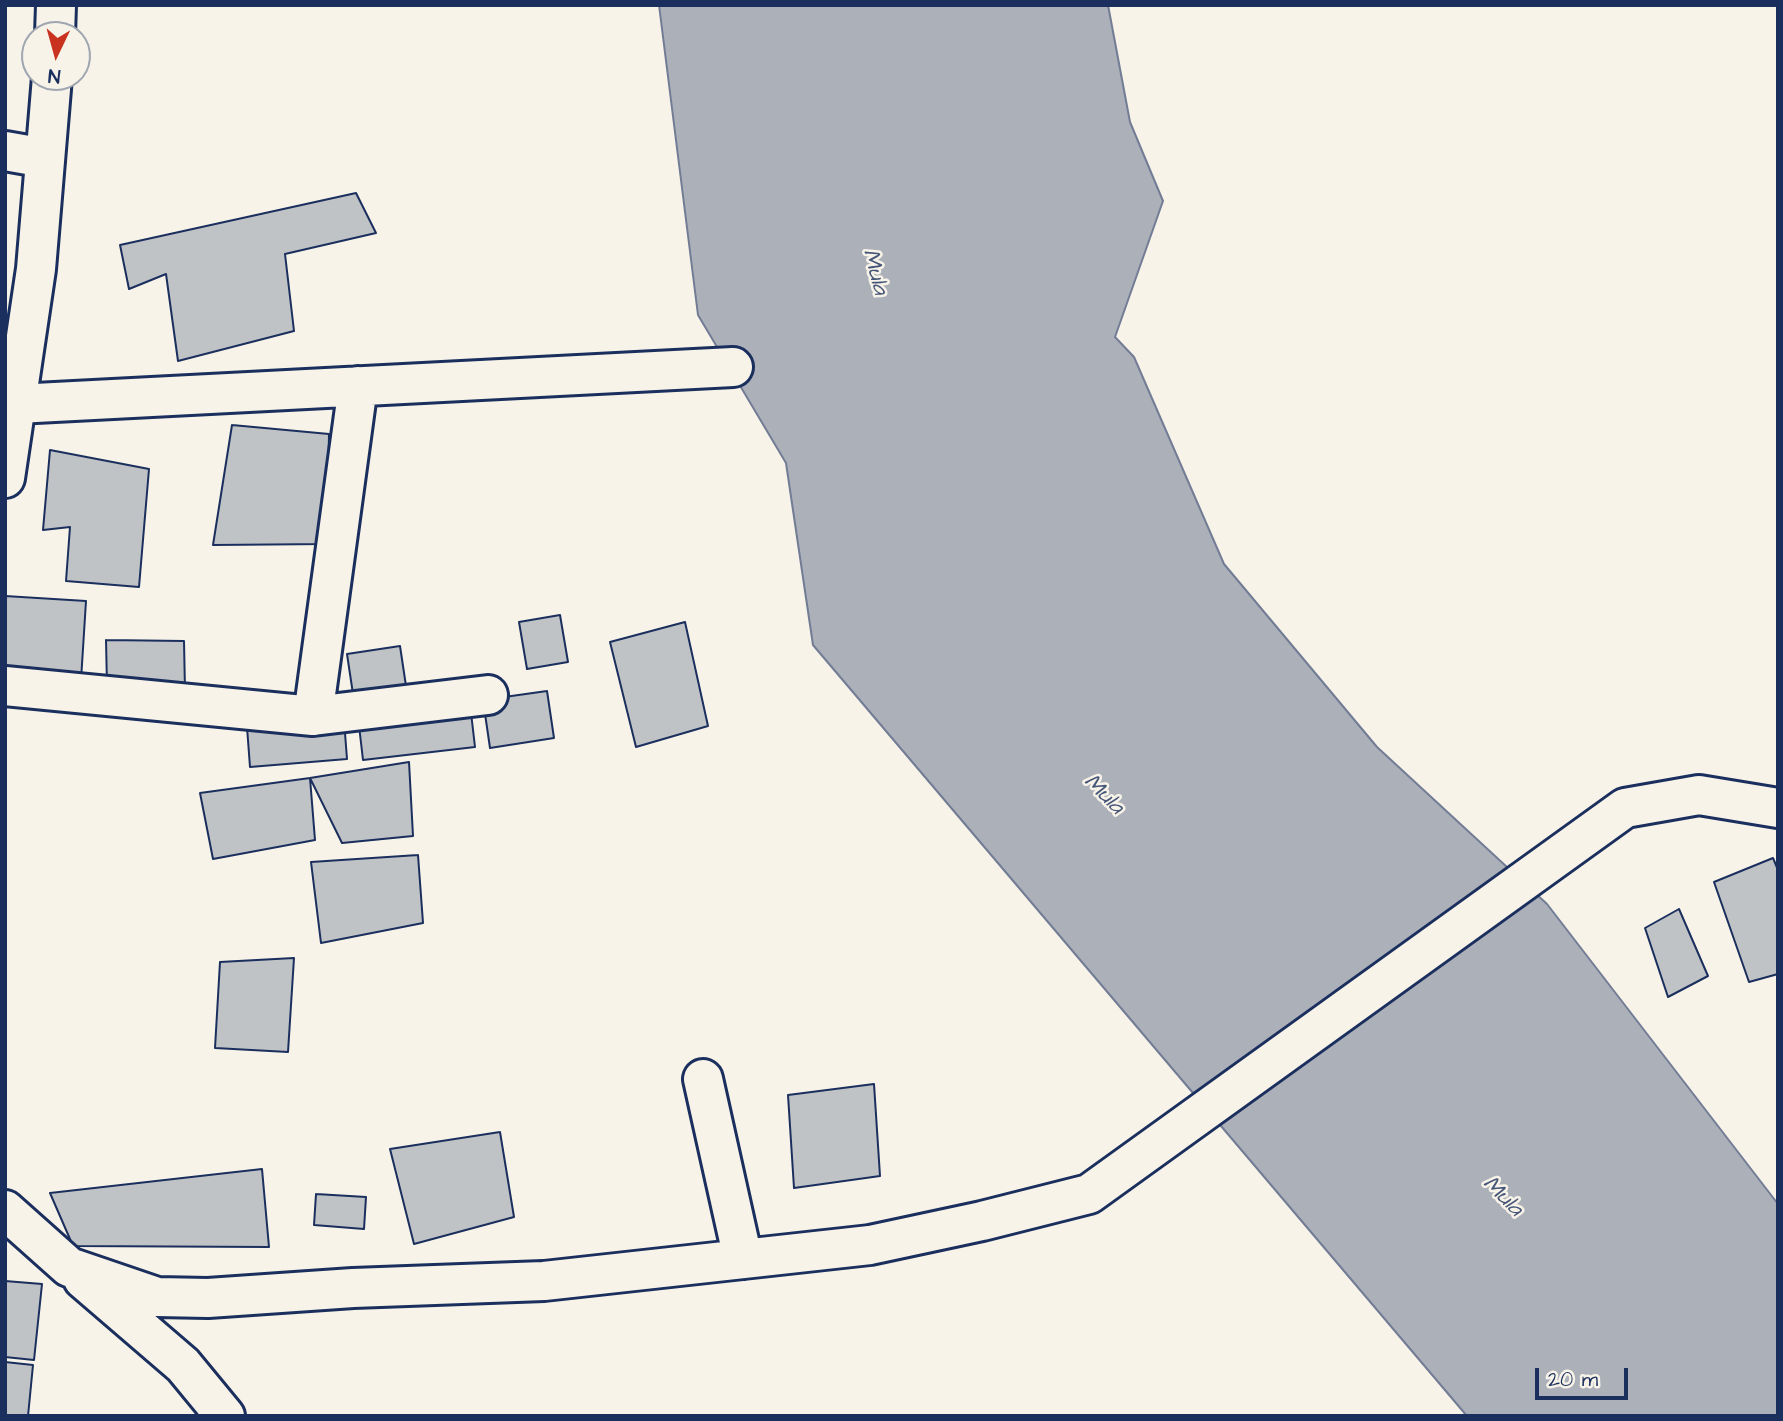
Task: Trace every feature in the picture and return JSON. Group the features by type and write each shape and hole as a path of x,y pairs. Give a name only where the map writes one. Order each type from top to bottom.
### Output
{"street":[{"path":"5,478 36,268 51,91"},
{"path":"5,151 45,158"},
{"path":"16,404 733,367"},
{"path":"313,716 358,386"},
{"path":"5,687 313,716 488,695"},
{"path":"69,1267 158,1297 208,1298 353,1288 544,1281 870,1245 1090,1194 1625,808 1699,795 1778,808"},
{"path":"703,1079 743,1259"},
{"path":"5,1210 183,1366 225,1416"}],"water":[{"name":"Mula","path":"659,5 1108,5 1130,122 1163,201 1115,337 1134,357 1224,564 1377,747 1547,904 1778,1204 1778,1416 1467,1416 813,645 786,463 698,315"}],"building":[{"path":"356,193 376,233 285,254 294,331 178,361 166,274 129,289 120,245"},
{"path":"232,425 329,434 327,544 213,545"},
{"path":"50,450 149,469 139,587 66,581 70,527 43,530"},
{"path":"5,596 86,601 81,680 5,676"},
{"path":"560,615 568,662 527,669 519,622"},
{"path":"685,622 708,726 636,747 610,642"},
{"path":"106,640 184,641 185,691 107,686"},
{"path":"400,646 406,686 353,694 347,654"},
{"path":"547,691 554,738 490,748 483,700"},
{"path":"470,704 475,747 363,760 358,717"},
{"path":"344,720 347,759 250,767 247,727"},
{"path":"409,762 413,836 342,843 310,778"},
{"path":"310,778 315,840 213,859 200,793"},
{"path":"418,855 423,923 321,943 311,862"},
{"path":"1773,858 1778,870 1778,974 1749,982 1714,882"},
{"path":"1679,909 1708,976 1668,997 1645,928"},
{"path":"294,958 288,1052 215,1048 220,962"},
{"path":"874,1084 880,1176 794,1188 788,1095"},
{"path":"500,1132 514,1217 414,1244 390,1149"},
{"path":"262,1169 269,1247 73,1246 50,1193"},
{"path":"316,1194 366,1197 364,1229 314,1225"},
{"path":"5,1281 42,1284 34,1360 5,1357"},
{"path":"5,1362 33,1365 28,1416 5,1416"}]}
